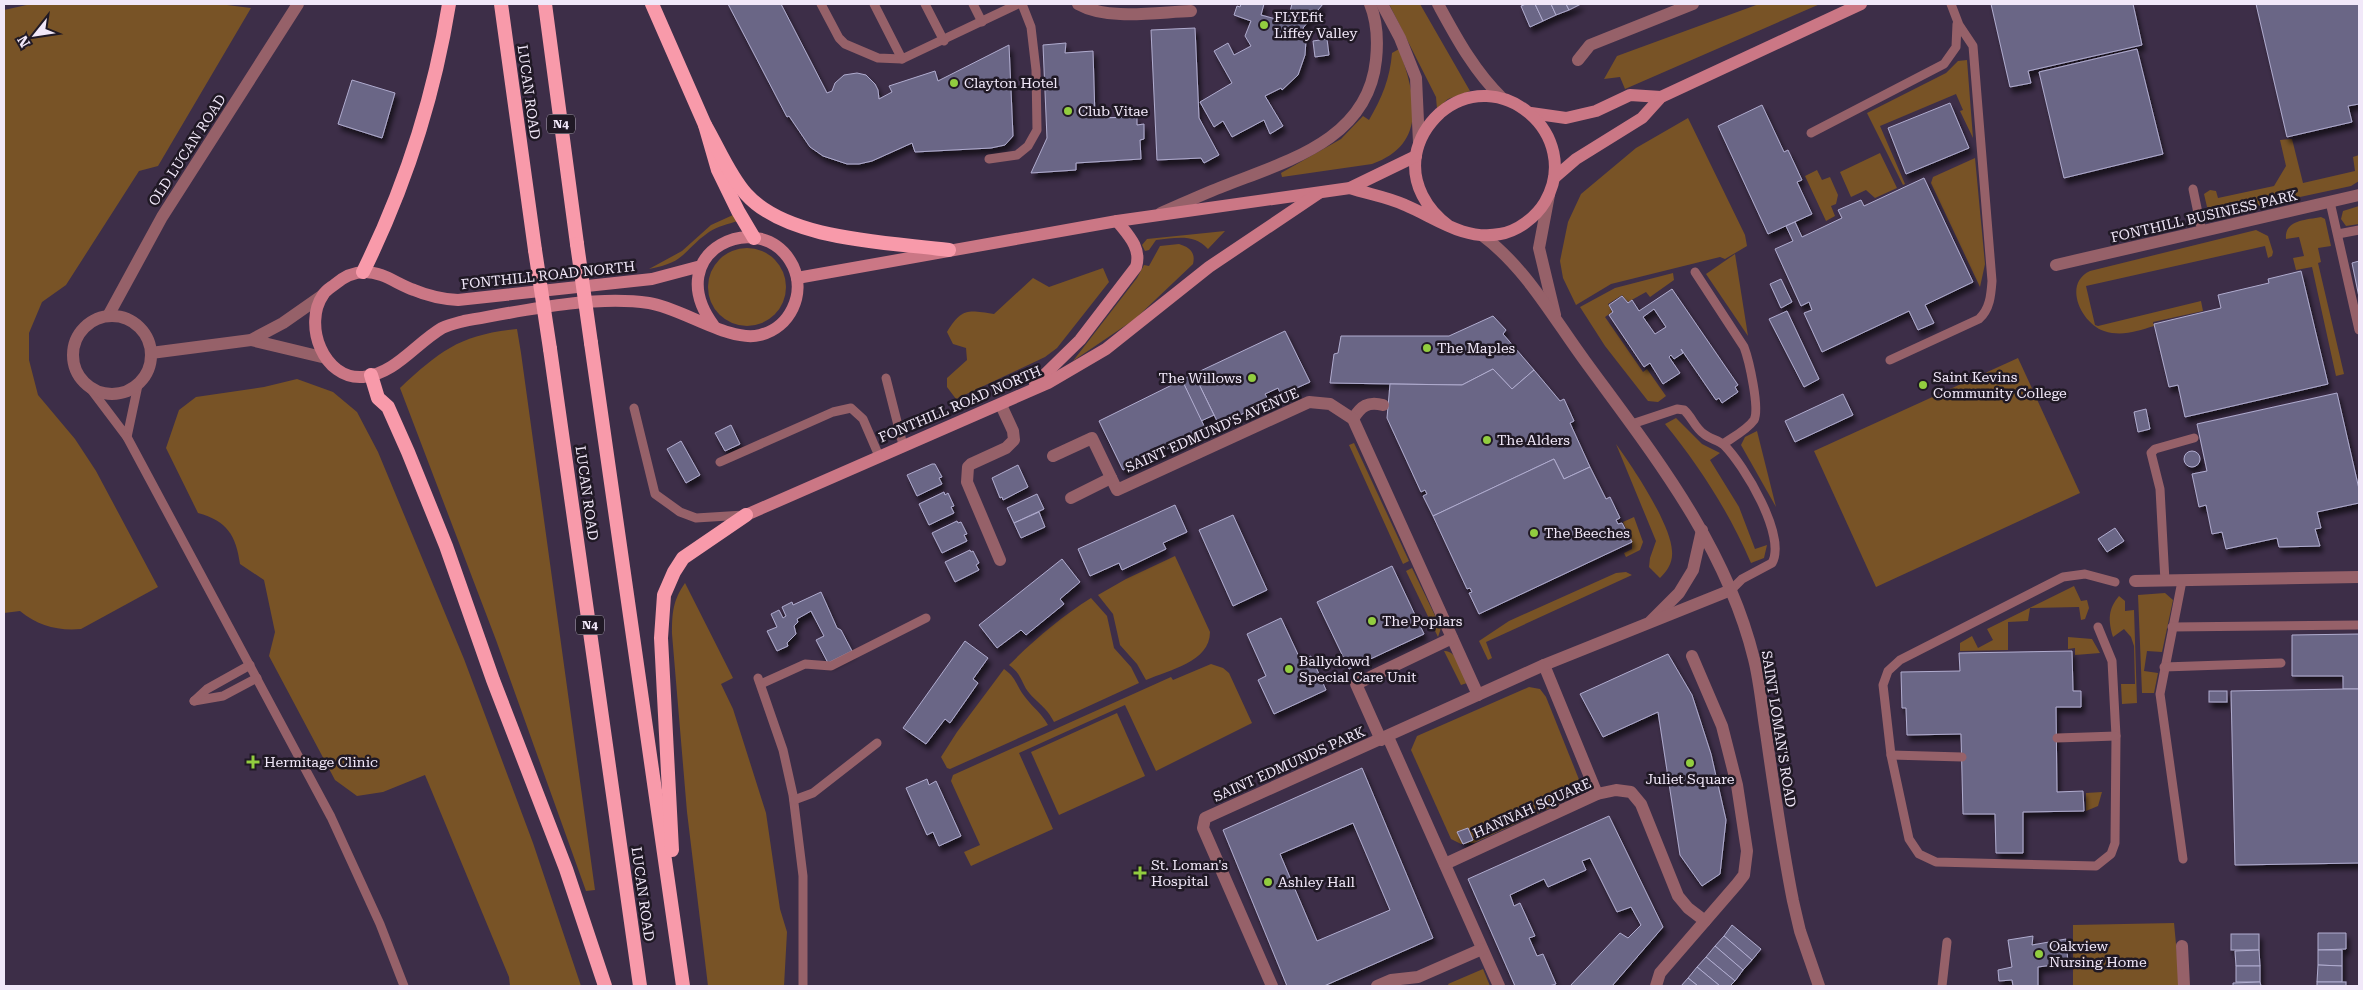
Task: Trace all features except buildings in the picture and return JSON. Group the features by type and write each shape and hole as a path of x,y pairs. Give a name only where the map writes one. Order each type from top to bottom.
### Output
{"highway":[{"path":"364,272 396,202 417,139 433,82 448,4"},
{"name":"LUCAN ROAD","path":"501,4 640,986"},
{"name":"LUCAN ROAD","path":"544,4 683,986"},
{"path":"652,4 705,125 739,185 762,208 822,234 949,250"},
{"path":"705,125 718,170 738,211 754,238"},
{"path":"371,375 378,398 388,407 408,452 446,546 493,680 566,869 605,986"},
{"path":"676,932 661,638 664,595 674,572 683,558 746,515"}],"main road":[{"name":"FONTHILL ROAD NORTH","path":"1554,178 1576,159 1642,118 1660,97 1861,4"},
{"name":"FONTHILL ROAD NORTH","path":"1350,188 1403,204 1461,232 1483,236 1502,234 1524,225 1540,209 1550,193 1554,178 1553,149 1543,127 1531,113 1515,103 1502,98 1483,96 1464,99 1446,108 1432,121 1419,143 1415,171 1420,191 1430,209 1449,226"},
{"name":"FONTHILL ROAD NORTH","path":"1531,113 1574,117 1596,111 1630,96 1660,97"},
{"name":"FONTHILL ROAD NORTH","path":"796,278 1118,221 1350,188 1416,156"},
{"name":"FONTHILL ROAD NORTH","path":"746,515 903,445 1001,406 1048,383 1106,349 1209,267 1319,193"},
{"path":"1025,394 1080,340 1136,267 1138,256 1136,247 1118,221"},
{"path":"364,272 339,281 323,295 316,312 314,327 317,342 326,358 340,370 360,377 371,375 394,365 444,327 464,321 617,301 665,306 735,335 748,337 771,332 780,325 793,309 798,289 793,267 780,249 754,238 725,242 705,259 701,266 697,285 698,298 703,312 714,326"},
{"name":"FONTHILL ROAD NORTH","path":"364,272 378,273 433,297 458,300 652,279 701,266"}],"street":[{"name":"OLD LUCAN ROAD","path":"108,316 162,217 298,4"},
{"path":"1078,4 1101,12 1116,14 1191,11"},
{"path":"1152,216 1288,162 1332,138 1366,96 1375,68 1377,50 1374,16 1370,4"},
{"path":"1382,4 1404,44 1416,78 1419,143"},
{"path":"1438,4 1463,49 1486,82 1502,98"},
{"path":"1578,60 1590,45 1693,4"},
{"name":"SAINT LOMAN'S ROAD","path":"1550,193 1539,248 1556,317"},
{"name":"FONTHILL BUSINESS PARK","path":"2056,266 2359,195"},
{"name":"SAINT LOMAN'S ROAD","path":"1483,236 1500,249 1556,317 1584,360 1678,489 1702,530 1731,590 1754,659 1793,902 1805,948 1819,986"},
{"path":"151,353 250,340 283,323 323,295"},
{"path":"108,316 132,321 142,330 148,340 151,353 148,370 138,384 128,391 116,394 103,393 90,388 80,378 74,366 73,352 76,339 84,328 95,320 108,316"},
{"path":"250,340 326,358"},
{"name":"SAINT EDMUND'S AVENUE","path":"1053,456 1092,438 1117,490 1309,402 1330,404 1353,419"},
{"path":"1383,405 1372,402 1360,407 1353,419 1478,695"},
{"path":"1000,560 978,509 967,477 968,467 971,464 1006,448 1014,440 1013,431 1001,406"},
{"path":"1071,498 1111,478"},
{"name":"SAINT EDMUNDS PARK","path":"1648,625 1679,593 1693,570 1702,530"},
{"path":"2135,581 2359,578"},
{"name":"SAINT EDMUNDS PARK","path":"1272,986 1203,828 1205,818 1544,665 1648,625 1731,590"},
{"path":"1385,738 1356,684 1452,638"},
{"path":"1656,986 1660,973 1744,875 1747,851 1737,786 1722,726 1692,656"},
{"path":"1544,665 1597,794"},
{"name":"SAINT EDMUNDS PARK","path":"1385,738 1500,986"},
{"name":"HANNAH SQUARE","path":"1445,864 1597,794 1616,790 1631,792 1641,804 1678,896 1705,922"},
{"path":"2182,946 2184,986"},
{"path":"1377,986 1391,980 1418,978 1482,948"}],"lane":[{"path":"821,4 839,38 845,44 878,58 902,59 944,41 1018,4"},
{"path":"874,4 902,59"},
{"path":"924,4 944,41"},
{"path":"973,4 982,22"},
{"path":"989,159 1017,155 1028,146 1037,130 1035,62 1031,27 1022,4"},
{"path":"1810,133 1944,64 1956,47 1958,33 1951,4"},
{"path":"1890,360 1978,320 1988,308 1991,296 1992,281 1973,46 1956,19"},
{"path":"2193,189 2202,232"},
{"path":"2330,202 2359,330"},
{"path":"2338,234 2359,230"},
{"path":"1695,272 1744,347 1748,358 1756,408 1755,418 1746,428 1723,444"},
{"path":"886,378 903,445"},
{"path":"127,437 138,384"},
{"path":"90,388 127,437 339,833 380,924 404,986"},
{"path":"634,408 655,494 680,512 696,518 746,515"},
{"path":"720,462 833,412 851,408 863,419 879,456"},
{"path":"1632,424 1682,409 1702,433 1723,444 1757,495 1772,529 1777,550 1772,563 1742,579 1731,590"},
{"path":"2165,581 2160,489 2151,453 2154,449 2194,438"},
{"path":"2098,627 2112,661 2116,736 2115,843 2110,854 2096,866 1936,862 1919,854 1909,839 1891,755 1883,685 1888,671 1893,665 2063,576 2084,574 2115,582"},
{"path":"2182,581 2160,694 2183,859"},
{"path":"803,986 804,876 794,800 783,750 760,681 805,664 831,666 926,618"},
{"path":"2172,627 2359,625"},
{"path":"2164,667 2281,663"},
{"path":"250,666 207,689 194,701 223,696 257,678"},
{"path":"2057,738 2116,736"},
{"path":"794,800 813,793 877,743"},
{"path":"1891,755 1962,757"},
{"path":"1942,986 1947,942"}],"shaded area":[{"path":"31,4 219,4 251,8 158,166 139,171 66,285 42,302 29,333 29,360 38,395 75,439 96,471 158,587 81,629 56,628 41,624 20,611 4,613 4,10"},
{"path":"1389,4 1420,4 1470,91 1448,99 1437,109 1436,97"},
{"path":"1759,4 1820,4 1625,89 1620,77 1604,79 1617,56"},
{"path":"1399,49 1410,83 1413,100 1413,116 1410,131 1403,144 1390,155 1372,164 1282,177 1281,173 1341,139 1363,116 1369,120 1385,88 1392,53"},
{"path":"1967,60 1973,138 1960,111 1963,110 1956,94 1880,126 1905,184 1903,185 1867,113 1946,73 1958,61"},
{"path":"1688,118 1745,235 1747,246 1725,259 1720,257 1611,284 1576,305 1563,278 1560,261 1568,222 1581,194 1636,148"},
{"path":"2292,139 2303,183 2355,171 2353,157 2359,155 2359,181 2351,186 2220,214 2207,207 2204,194 2210,190 2216,191 2218,198 2274,186 2286,166 2280,140"},
{"path":"1880,153 1897,188 1875,198 1866,190 1851,197 1840,172"},
{"path":"1975,158 1985,264 1980,287 1931,183 1933,177"},
{"path":"1817,170 1822,180 1830,177 1838,195 1836,204 1831,206 1835,216 1826,221 1805,176"},
{"path":"2359,206 2359,224 2346,226 2341,219 2343,211"},
{"path":"733,215 738,221 709,232 671,263 649,269 682,251 711,225"},
{"path":"2321,217 2325,219 2331,246 2318,248 2321,262 2318,263 2344,374 2336,376 2312,267 2296,270 2293,258 2304,256 2299,237 2286,239 2286,233 2292,224"},
{"path":"2256,230 2268,236 2273,252 2272,256 2268,258 2265,246 2086,286 2095,325 2098,326 2201,301 2203,311 2153,322 2154,326 2135,331 2111,333 2096,327 2078,303 2077,285 2082,277 2090,271"},
{"path":"1225,231 1208,249 1197,241 1184,238 1156,240 1149,250 1145,251 1142,245 1147,239"},
{"path":"1179,244 1193,253 1193,264 1135,319 1073,361 1137,278 1144,265 1149,266 1160,246"},
{"path":"747,248 762,251 775,259 783,272 786,287 783,302 775,315 762,323 747,326 732,323 719,315 711,302 708,287 711,272 719,259 732,251"},
{"path":"1735,254 1748,336 1706,274"},
{"path":"1103,268 1109,282 1057,348 1045,357 956,399 947,387 947,378 967,360 966,348 953,344 947,332 957,318 971,312 994,314 1033,278 1049,287"},
{"path":"1673,273 1674,280 1650,297 1646,292 1628,302 1622,295 1608,304 1612,312 1605,317 1643,372 1647,369 1666,396 1658,402 1648,401 1605,346 1580,307 1615,288"},
{"path":"517,329 595,890 586,891 496,640 400,388 452,346 480,335"},
{"path":"2018,358 2080,493 1876,587 1814,451"},
{"path":"297,379 333,392 357,412 378,452 464,659 533,843 581,986 510,986 509,977 425,775 383,792 357,796 335,780 269,656 275,632 264,580 240,564 233,537 223,525 208,516 198,513 166,448 179,410 196,397 264,387"},
{"path":"1676,418 1702,444 1720,453 1710,460 1739,507 1755,549 1767,545 1764,558 1751,563 1713,491 1665,424"},
{"path":"1757,431 1776,507 1741,445 1745,437"},
{"path":"1354,443 1409,561 1403,564 1349,445"},
{"path":"1616,444 1650,496 1670,540 1672,559 1668,569 1660,578 1649,567 1656,541"},
{"path":"1634,517 1643,542 1640,550 1626,557 1624,553 1632,549 1632,543 1623,522"},
{"path":"1175,556 1210,632 1208,642 1203,651 1187,664 1146,680 1137,664 1120,645 1113,614 1098,595 1126,579"},
{"path":"1412,568 1441,628 1438,637 1406,571"},
{"path":"1626,572 1632,575 1486,642 1492,658 1488,660 1479,641 1509,621 1616,573"},
{"path":"685,583 733,678 721,684 733,709 766,813 780,909 787,932 784,986 708,986 687,812 672,634 674,607"},
{"path":"2074,586 2081,601 2087,600 2089,608 2085,619 2081,620 2079,607 2030,608 2028,621 2008,622 2008,650 1960,651 1960,643 1972,636 1978,648 1993,640 1987,629"},
{"path":"2165,593 2173,600 2162,652 2147,651 2144,671 2158,673 2154,693 2142,693 2138,595"},
{"path":"2119,596 2125,601 2125,611 2134,610 2137,703 2122,704 2121,684 2135,684 2134,646 2131,637 2124,629 2113,637 2110,615"},
{"path":"1091,598 1107,616 1114,648 1131,667 1139,683 1054,722 1046,710 1027,690 1017,672 1009,665 1048,629"},
{"path":"2068,637 2092,639 2100,653 2075,655 2075,648 2068,649"},
{"path":"1444,651 1449,652 1456,658 1467,683 1461,685"},
{"path":"1211,664 1223,668 1229,673 1252,723 1156,771 1125,705 1019,753 1053,829 971,866 964,852 980,845 951,781 953,775 1171,677 1173,680"},
{"path":"1004,669 1012,676 1022,693 1048,725 950,769 947,768 941,757 957,732"},
{"path":"1529,687 1540,689 1546,697 1582,787 1582,793 1474,843 1461,844 1451,839 1411,750 1417,736"},
{"path":"1117,713 1145,776 1059,815 1031,752"},
{"path":"2102,792 2098,806 2086,811 2086,793"},
{"path":"2174,923 2180,986 2073,986 2073,925"},
{"path":"1483,969 1490,986 1449,986 1448,984"}],"place":[{"name":"FLYEfit Liffey Valley","path":"1264,25"},
{"name":"Clayton Hotel","path":"954,83"},
{"name":"Club Vitae","path":"1068,111"},
{"name":"The Maples","path":"1427,348"},
{"name":"The Willows","path":"1252,378"},
{"name":"Saint Kevins Community College","path":"1923,385"},
{"name":"The Alders","path":"1487,440"},
{"name":"The Beeches","path":"1534,533"},
{"name":"The Poplars","path":"1372,621"},
{"name":"Ballydowd Special Care Unit","path":"1289,669"},
{"name":"Hermitage Clinic","path":"253,762"},
{"name":"Juliet Square","path":"1690,763"},
{"name":"St. Loman's Hospital","path":"1140,873"},
{"name":"Ashley Hall","path":"1268,882"},
{"name":"Oakview Nursing Home","path":"2039,954"}]}
